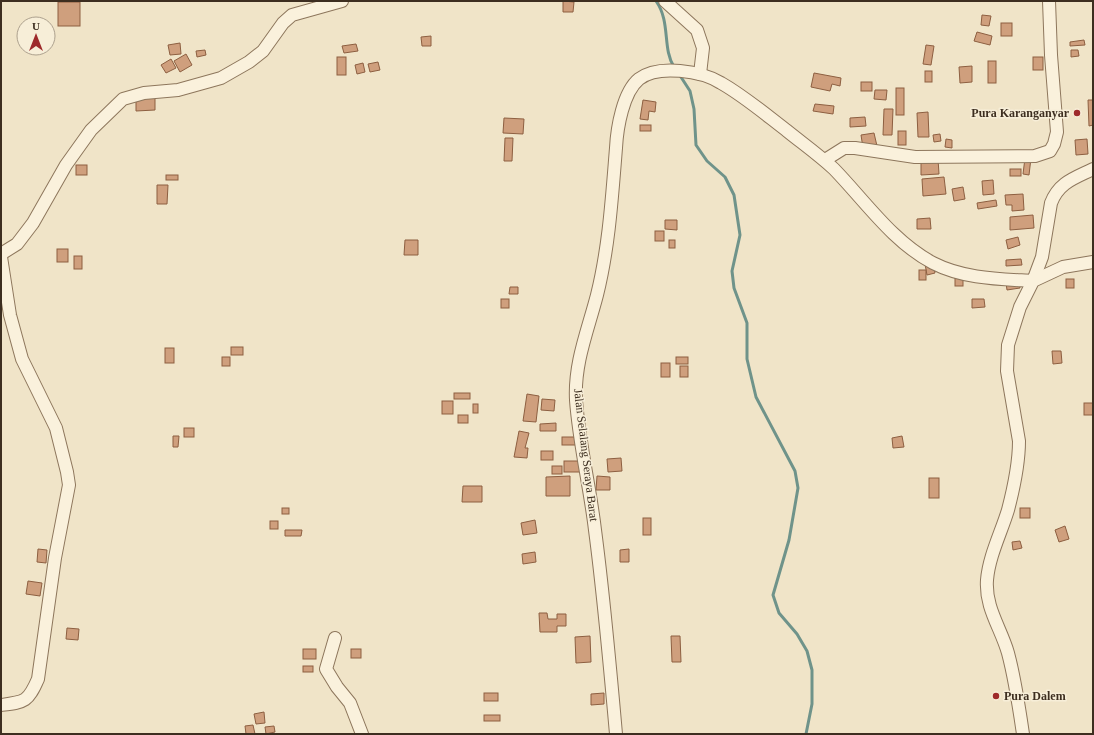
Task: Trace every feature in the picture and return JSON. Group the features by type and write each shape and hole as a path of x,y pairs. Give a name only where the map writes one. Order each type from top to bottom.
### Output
{"street":[{"path":"1,254 17,244 33,223 66,165 87,136 123,100 144,93 178,90 221,78 249,62 263,51 283,23 292,15 342,1"},
{"path":"665,1 697,30 703,48 700,74"},
{"path":"825,160 844,148 854,148 896,155 934,157 1035,156 1050,151 1054,144 1057,132 1051,61 1049,1"},
{"name":"Jalan Selalang Seraya Barat","path":"616,734 596,529 576,401 576,368 597,294 603,264 612,194 617,130 635,83 641,77 648,74 679,70 700,74 720,82 756,107 825,160 902,240 934,263 972,276 1033,281"},
{"path":"1023,734 1008,651 991,612 987,593 987,580 992,555 1008,509 1017,469 1019,452 1019,441 1007,371 1008,344 1020,307 1033,281 1042,257 1051,202 1054,194 1065,182 1093,168"},
{"path":"1,258 10,315 22,359 56,428 68,472 69,485 55,558 38,679 32,694 23,703 1,705"},
{"path":"1033,281 1063,267 1093,262"},
{"path":"335,638 326,669 337,687 350,702 362,734"}],"building":[{"path":"563,1 574,2 573,12 563,12"},
{"path":"58,2 80,2 80,26 58,26"},
{"path":"982,15 991,16 989,26 981,25"},
{"path":"1001,23 1012,23 1012,36 1001,36"},
{"path":"977,32 992,36 990,45 974,41"},
{"path":"431,36 431,46 422,46 421,37"},
{"path":"1084,40 1085,45 1070,46 1070,42"},
{"path":"180,43 181,54 170,55 168,45"},
{"path":"356,44 358,51 344,53 342,46"},
{"path":"926,45 934,46 931,65 923,64"},
{"path":"205,50 206,55 197,57 196,51"},
{"path":"1071,50 1078,50 1079,56 1071,57"},
{"path":"186,54 192,65 180,72 174,61"},
{"path":"337,57 346,57 346,75 337,75"},
{"path":"1033,57 1043,57 1043,70 1033,70"},
{"path":"171,59 176,68 166,73 161,65"},
{"path":"988,61 996,61 996,83 988,83"},
{"path":"378,62 380,70 370,72 368,64"},
{"path":"363,63 365,72 357,74 355,65"},
{"path":"972,66 972,82 960,83 959,67"},
{"path":"925,71 932,71 932,82 925,82"},
{"path":"814,73 841,78 840,86 832,84 830,91 811,87"},
{"path":"861,82 872,82 872,91 861,91"},
{"path":"896,88 904,88 904,115 896,115"},
{"path":"875,90 887,90 886,100 874,99"},
{"path":"155,97 155,110 136,111 136,98"},
{"path":"643,100 656,102 655,112 649,111 648,120 640,119"},
{"path":"1088,100 1093,100 1093,125 1089,126"},
{"path":"815,104 834,106 833,114 813,111"},
{"path":"884,109 893,109 892,135 883,135"},
{"path":"928,112 929,137 918,137 917,113"},
{"path":"865,117 866,126 850,127 850,118"},
{"path":"504,118 524,119 523,134 503,133"},
{"path":"640,125 651,125 651,131 640,131"},
{"path":"898,131 906,131 906,145 898,145"},
{"path":"874,133 877,146 863,148 861,135"},
{"path":"940,134 941,141 934,142 933,135"},
{"path":"505,138 513,138 512,161 504,161"},
{"path":"946,139 952,140 952,148 945,147"},
{"path":"1087,139 1088,154 1076,155 1075,140"},
{"path":"1025,158 1031,158 1029,175 1023,174"},
{"path":"938,159 939,174 921,175 921,160"},
{"path":"76,165 87,165 87,175 76,175"},
{"path":"1010,169 1021,169 1021,176 1010,176"},
{"path":"166,175 178,175 178,180 166,180"},
{"path":"944,177 946,194 923,196 922,179"},
{"path":"993,180 994,194 983,195 982,181"},
{"path":"157,185 168,185 167,204 157,204"},
{"path":"963,187 965,199 954,201 952,189"},
{"path":"1023,194 1024,210 1012,211 1012,205 1006,205 1005,195"},
{"path":"996,200 997,206 978,209 977,203"},
{"path":"1033,215 1034,228 1010,230 1010,217"},
{"path":"930,218 931,229 917,229 917,219"},
{"path":"665,220 677,220 677,230 665,229"},
{"path":"655,231 664,231 664,241 655,241"},
{"path":"1018,237 1020,245 1008,249 1006,240"},
{"path":"405,240 418,240 418,255 404,255"},
{"path":"669,240 675,240 675,248 669,248"},
{"path":"57,249 68,249 68,262 57,262"},
{"path":"74,256 82,256 82,269 74,269"},
{"path":"1021,259 1022,265 1006,266 1006,260"},
{"path":"933,263 935,273 927,275 925,264"},
{"path":"919,270 926,270 926,280 919,280"},
{"path":"955,274 963,274 963,286 955,286"},
{"path":"1066,279 1074,279 1074,288 1066,288"},
{"path":"1019,280 1020,288 1007,290 1006,283"},
{"path":"510,287 518,287 518,294 509,294"},
{"path":"501,299 509,299 509,308 501,308"},
{"path":"972,299 984,299 985,307 972,308"},
{"path":"231,347 243,347 243,355 231,355"},
{"path":"165,348 174,348 174,363 165,363"},
{"path":"1052,351 1061,351 1062,363 1053,364"},
{"path":"222,357 230,357 230,366 222,366"},
{"path":"676,357 688,357 688,364 676,364"},
{"path":"661,363 670,363 670,377 661,377"},
{"path":"680,366 688,366 688,377 680,377"},
{"path":"454,393 470,393 470,399 454,399"},
{"path":"527,394 539,396 536,422 523,421"},
{"path":"542,399 555,400 554,411 541,410"},
{"path":"442,401 453,401 453,414 442,414"},
{"path":"1084,403 1093,403 1093,415 1084,415"},
{"path":"473,404 478,404 478,413 473,413"},
{"path":"458,415 468,415 468,423 458,423"},
{"path":"556,423 556,431 540,431 540,424"},
{"path":"184,428 194,428 194,437 184,437"},
{"path":"519,431 529,433 525,448 528,448 527,458 514,457"},
{"path":"173,436 179,436 178,447 173,447"},
{"path":"902,436 904,447 893,448 892,438"},
{"path":"562,437 578,437 578,445 562,445"},
{"path":"541,451 553,451 553,460 541,460"},
{"path":"621,458 622,471 608,472 607,459"},
{"path":"564,461 580,461 580,472 564,472"},
{"path":"552,466 562,466 562,474 552,474"},
{"path":"570,476 570,496 546,496 546,477"},
{"path":"597,476 610,477 610,490 596,490"},
{"path":"929,478 939,478 939,498 929,498"},
{"path":"463,486 482,486 482,502 462,502"},
{"path":"282,508 289,508 289,514 282,514"},
{"path":"1020,508 1030,508 1030,518 1020,518"},
{"path":"643,518 651,518 651,535 643,535"},
{"path":"535,520 537,533 523,535 521,523"},
{"path":"270,521 278,521 278,529 270,529"},
{"path":"1065,526 1069,539 1059,542 1055,530"},
{"path":"285,530 302,530 301,536 285,536"},
{"path":"1020,541 1022,548 1013,550 1012,542"},
{"path":"38,549 47,550 46,563 37,562"},
{"path":"629,549 629,562 620,562 620,550"},
{"path":"535,552 536,562 523,564 522,554"},
{"path":"28,581 42,583 40,596 26,594"},
{"path":"539,613 547,613 548,619 557,619 557,614 566,614 566,626 557,626 557,632 540,632"},
{"path":"67,628 79,629 78,640 66,639"},
{"path":"590,636 591,662 576,663 575,637"},
{"path":"671,636 680,636 681,662 672,662"},
{"path":"303,649 316,649 316,659 303,659"},
{"path":"351,649 361,649 361,658 351,658"},
{"path":"303,666 313,666 313,672 303,672"},
{"path":"484,693 498,693 498,701 484,701"},
{"path":"604,693 604,704 591,705 591,694"},
{"path":"264,712 265,723 256,724 254,714"},
{"path":"484,715 500,715 500,721 484,721"},
{"path":"253,725 255,734 246,734 245,726"},
{"path":"274,726 275,732 266,734 265,727"}],"waterway":[{"path":"656,1 661,9 665,26 668,52 674,67"},
{"path":"679,74 690,91 694,109 696,145 707,161 725,177 734,195 740,235 732,271 734,288 747,323 747,359 756,397 795,471 798,488 789,540 773,595 779,613 797,634 807,651 812,670 812,704 806,734"}],"place":[{"name":"Pura Karanganyar","path":"1077,113"},
{"name":"Pura Dalem","path":"996,696"}]}
